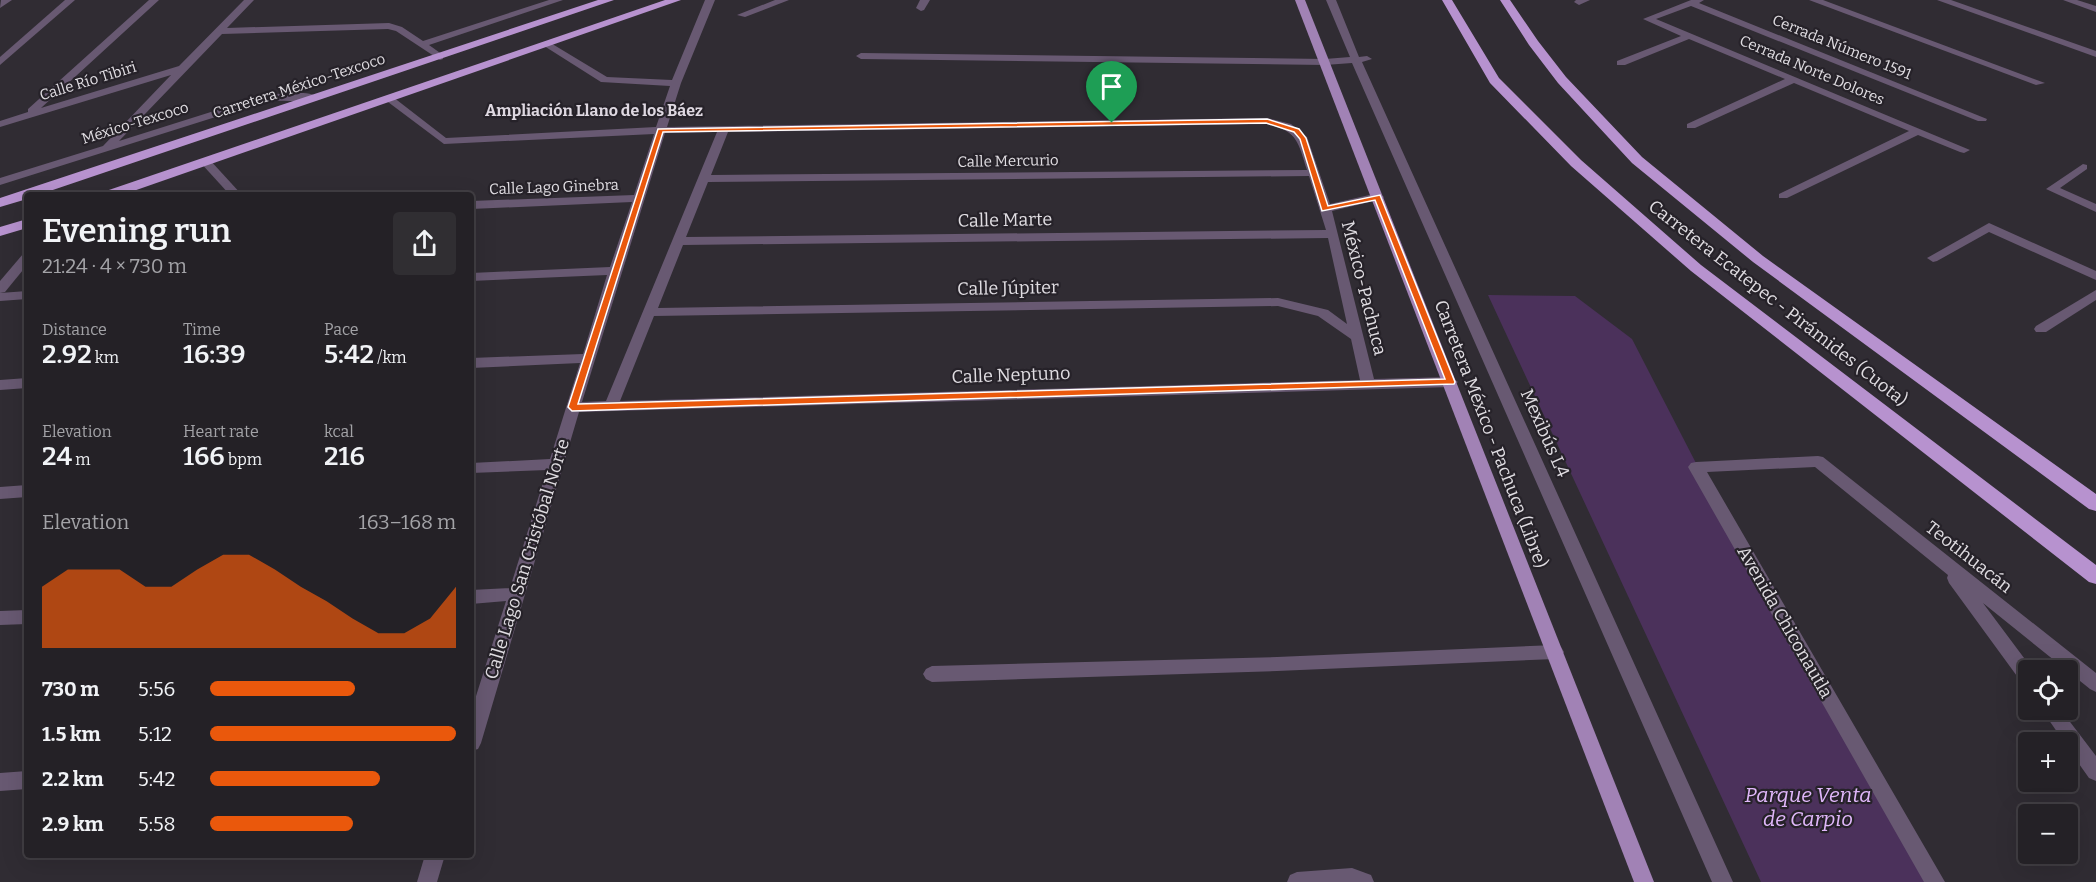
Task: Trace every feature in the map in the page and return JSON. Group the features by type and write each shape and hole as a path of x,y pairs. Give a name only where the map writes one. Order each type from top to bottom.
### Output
{"highway":[{"name":"Carretera México-Texcoco","path":"33,192 609,0"},
{"path":"117,192 676,0"},
{"name":"Carretera Ecatepec - Pirámides (Cuota)","path":"1447,0 1494,80 1576,163 1696,268 2096,576"},
{"name":"Carretera Ecatepec - Pirámides (Cuota)","path":"1505,0 1533,43 1562,80 1636,160 1758,259 2096,504"},
{"name":"Carretera México-Texcoco","path":"0,203 24,195"},
{"path":"0,232 24,224"}],"main road":[{"name":"Carretera México - Pachuca (Libre)","path":"1300,0 1451,382 1644,882"}],"street":[{"path":"0,5 7,0"},
{"path":"0,62 70,0"},
{"path":"27,115 154,0"},
{"path":"106,148 249,0"},
{"path":"421,45 558,0"},
{"name":"Calle Lago San Cristóbal Norte","path":"474,733 615,271 676,83 710,0"},
{"path":"742,15 784,0"},
{"name":"Mexibús L4","path":"1331,0 1361,60 1723,882"},
{"path":"1814,0 2040,83"},
{"path":"1942,0 2096,54"},
{"path":"2068,0 2096,9"},
{"name":"Cerrada Norte Dolores","path":"1696,2 1648,19 1964,150"},
{"name":"Cerrada Número 1591","path":"1696,2 1982,119"},
{"path":"538,7 559,17"},
{"path":"219,31 388,27 399,29 440,57"},
{"path":"1622,63 1689,36"},
{"path":"546,44 605,80 676,83"},
{"path":"861,56 1325,62 1361,60"},
{"name":"Calle Río Tibiri","path":"0,124 184,68"},
{"path":"1691,126 1794,80"},
{"name":"México-Texcoco","path":"0,182 265,98 288,96 315,98"},
{"path":"389,99 444,141 724,129 611,406"},
{"name":"México-Pachuca","path":"724,129 1267,121 1296,130 1303,139 1333,234 1368,384"},
{"path":"1783,196 1917,131"},
{"path":"205,161 233,192"},
{"path":"2084,168 2052,189 2096,208"},
{"name":"Calle Mercurio","path":"703,179 1314,173"},
{"path":"1325,209 1378,197"},
{"name":"Calle Lago Ginebra","path":"474,205 639,198"},
{"path":"1933,258 1989,226 2096,276"},
{"name":"Calle Marte","path":"678,241 1333,234"},
{"path":"0,289 24,261"},
{"path":"474,277 615,271"},
{"path":"2042,328 2096,294"},
{"path":"0,297 24,296"},
{"name":"Calle Júpiter","path":"650,312 1278,302 1323,313 1358,338"},
{"path":"474,363 588,358"},
{"name":"Calle Neptuno","path":"572,407 1451,382"},
{"path":"0,385 24,383"},
{"name":"Teotihuacán","path":"1818,461 1946,566 2025,625 2096,684"},
{"name":"Avenida Chiconautla","path":"1818,461 1696,467 1935,882"},
{"path":"474,468 555,464"},
{"path":"0,493 24,491"},
{"path":"1946,566 2018,664"},
{"path":"474,597 516,594"},
{"path":"0,618 24,617"},
{"path":"932,674 1277,664 1555,652"},
{"path":"2058,720 2096,772"},
{"path":"0,782 24,780"},
{"path":"427,882 434,858"},
{"path":"1298,882 1352,878 1364,882"}],"green space":[{"name":"Parque Venta de Carpio","path":"1488,295 1575,296 1632,339 1698,467 1938,882 1761,882"}],"district":[{"name":"Ampliación Llano de los Báez","path":"594,110"}],"route":[{"path":"1267,121 1296,130 1303,139 1325,209 1378,197 1451,382 572,407 661,130 1112,123 1267,121"}]}
